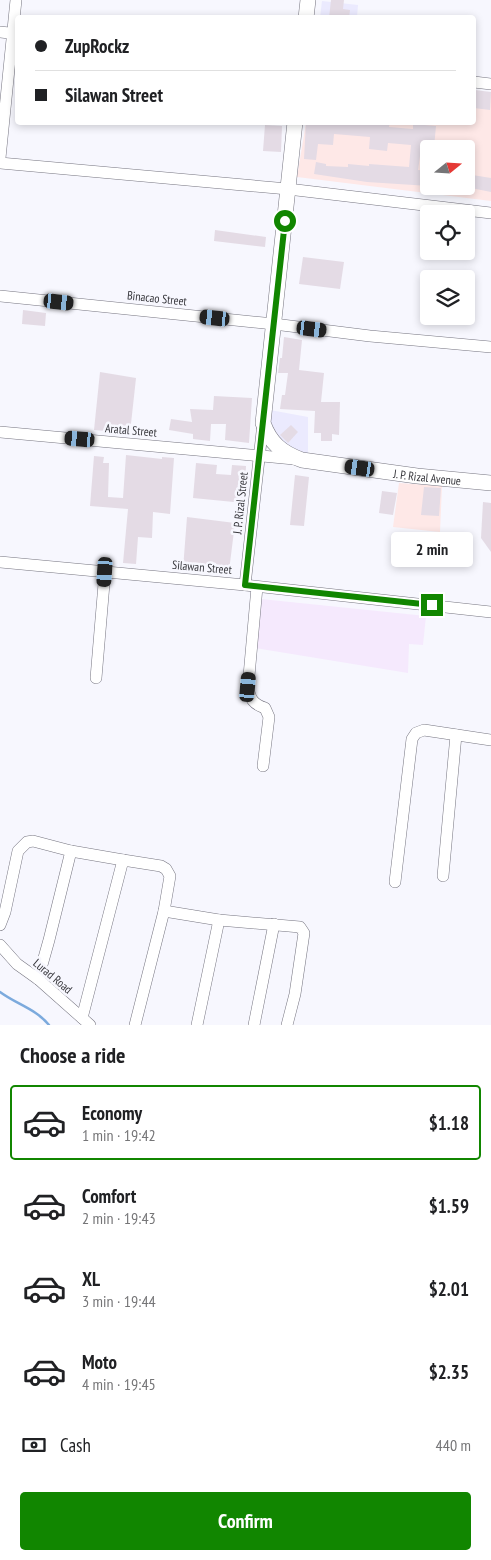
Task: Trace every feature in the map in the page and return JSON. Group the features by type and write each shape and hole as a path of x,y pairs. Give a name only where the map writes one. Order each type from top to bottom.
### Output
{"main road":[{"path":"306,15 308,0"},
{"path":"263,423 295,125"},
{"name":"J. P. Rizal Avenue","path":"263,423 272,441 278,448 292,457 302,460 417,476 491,483"}],"street":[{"path":"16,0 16,15"},
{"path":"0,32 15,34 0,158"},
{"path":"476,82 491,84"},
{"path":"0,163 288,190 491,213"},
{"name":"Binacao Street","path":"0,296 274,324 370,336 491,347"},
{"name":"J. P. Rizal Street","path":"263,423 259,456 251,586 248,687 253,703 265,708 269,717 263,766"},
{"name":"Aratal Street","path":"0,432 302,460"},
{"name":"Silawan Street","path":"0,562 251,586 491,612"},
{"path":"96,678 105,572"},
{"path":"395,882 412,739 416,733 424,730 491,740"},
{"path":"443,876 456,735"},
{"path":"0,925 5,912 18,851 22,845 33,841 70,851 161,866 166,869 170,876 164,911 136,1025"},
{"path":"38,979 70,851"},
{"path":"86,1021 123,860"},
{"path":"164,911 219,920 300,927 304,934 295,994 287,1025"},
{"path":"197,1025 219,920"},
{"path":"254,1025 274,924"},
{"name":"Lurad Road","path":"0,945 17,964 38,979 86,1021"}],"shaded area":[{"path":"322,1 358,5 357,15 320,15"},
{"path":"476,92 491,94 491,201 442,195 475,195 475,140 420,140 420,192 297,177 306,125 476,125"},
{"path":"270,410 308,417 308,454 291,449 280,442 271,424"},
{"path":"399,483 442,486 440,532 393,527"},
{"path":"261,599 426,616 423,645 409,644 408,673 255,648"}],"building":[{"path":"331,0 344,0 343,9 350,10 349,15 329,15"},
{"path":"476,90 491,92 490,110 476,108"},
{"path":"265,125 282,126 281,152 263,151"},
{"path":"306,125 389,125 389,127 413,129 413,125 436,126 435,140 420,140 418,170 420,170 420,185 367,182 314,174 316,162 326,164 326,166 348,167 348,164 369,166 369,164 409,167 411,145 388,143 387,151 369,149 370,137 334,134 333,145 318,144 316,160 304,159"},
{"path":"475,175 491,178 491,192 475,189"},
{"path":"215,230 266,237 265,247 214,241"},
{"path":"303,257 344,262 340,289 299,284"},
{"path":"23,310 46,313 45,326 22,324"},
{"path":"284,337 302,340 299,370 324,373 321,402 340,402 339,435 332,434 332,441 321,441 321,433 314,433 315,411 280,409 282,395 285,395 288,373 278,373"},
{"path":"100,372 136,378 130,433 94,430"},
{"path":"214,396 252,398 249,443 225,440 226,424 211,424 210,441 193,439 193,434 169,430 171,419 192,422 190,409 213,410"},
{"path":"291,425 298,432 288,443 280,435"},
{"path":"126,455 162,459 162,457 174,458 170,514 153,512 152,538 138,537 136,564 123,563 128,509 90,506 94,456 104,457 103,463 109,463 108,497 123,498"},
{"path":"196,463 217,465 216,474 231,475 232,465 246,466 244,503 193,498"},
{"path":"295,475 309,477 304,526 290,525"},
{"path":"424,487 441,488 439,516 421,515"},
{"path":"382,491 397,493 393,515 379,513"},
{"path":"483,502 491,503 491,552 481,538"},
{"path":"187,517 235,523 229,571 183,569"}],"waterway":[{"path":"0,992 44,1019 49,1025"}],"route":[{"path":"285,221 245,585 432,605"}]}
